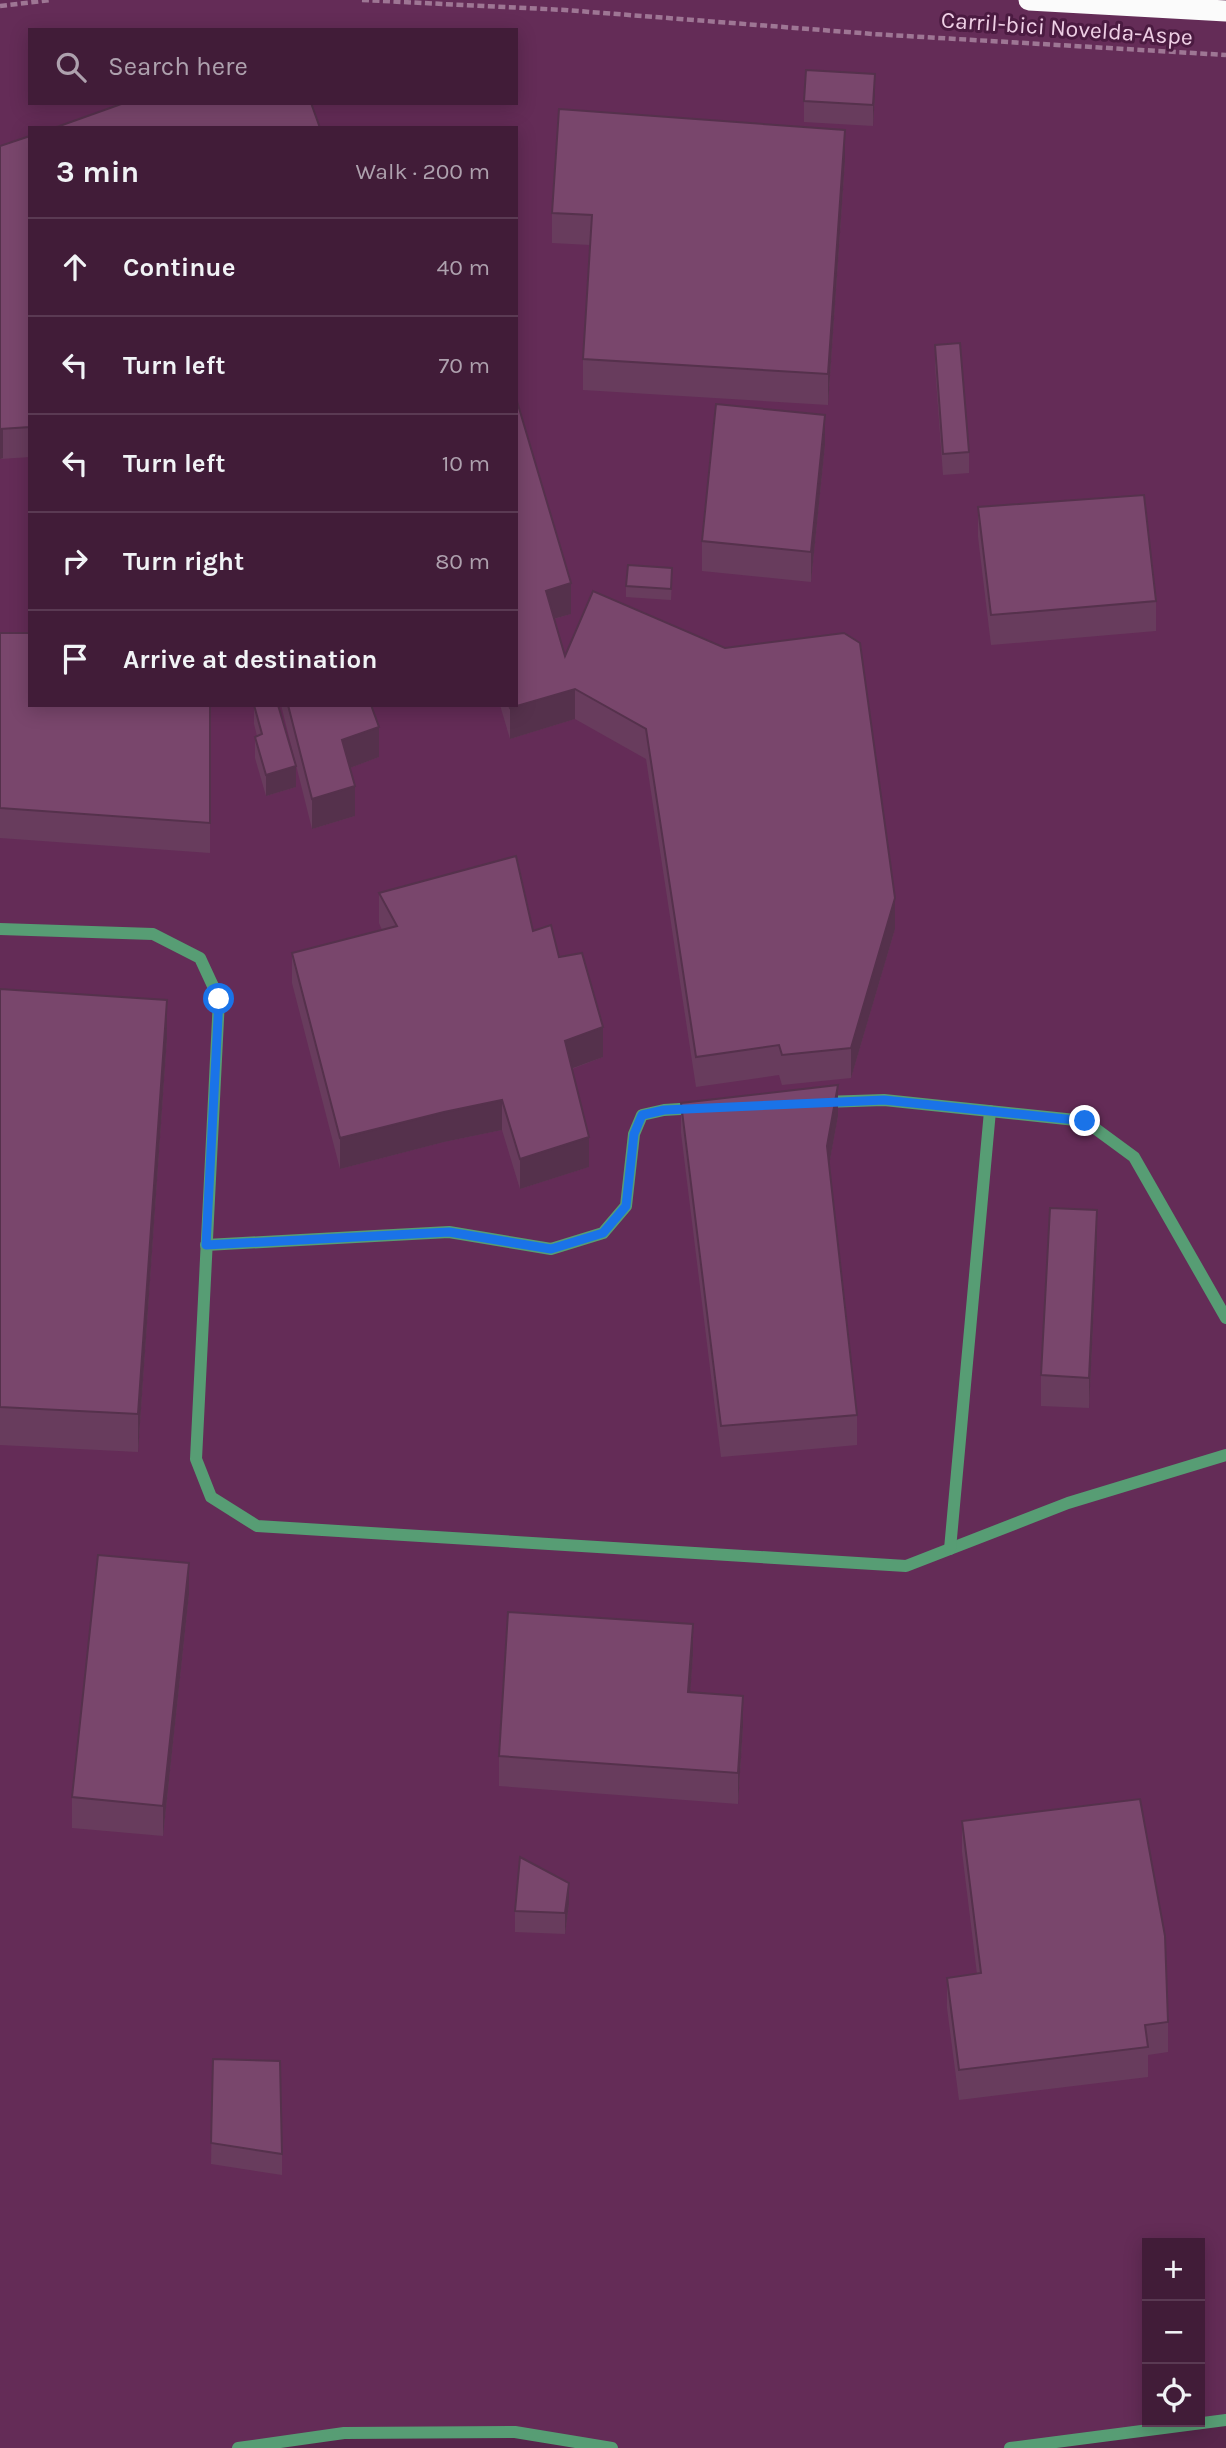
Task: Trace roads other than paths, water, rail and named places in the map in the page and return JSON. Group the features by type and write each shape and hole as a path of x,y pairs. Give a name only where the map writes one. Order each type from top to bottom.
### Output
{"highway":[{"path":"1029,0 1226,11"}],"street":[{"path":"0,929 153,934 200,957 219,999 196,1460 211,1497 257,1526 906,1566 1068,1503 1226,1455"},
{"path":"816,1103 884,1100 1085,1121 1134,1157 1226,1318"},
{"path":"206,1245 449,1232 551,1249 603,1233 626,1206 634,1134 642,1115 664,1110 705,1108"},
{"path":"950,1549 990,1111"},
{"path":"1010,2448 1226,2420"},
{"path":"238,2448 344,2433 515,2432 612,2448"}]}
